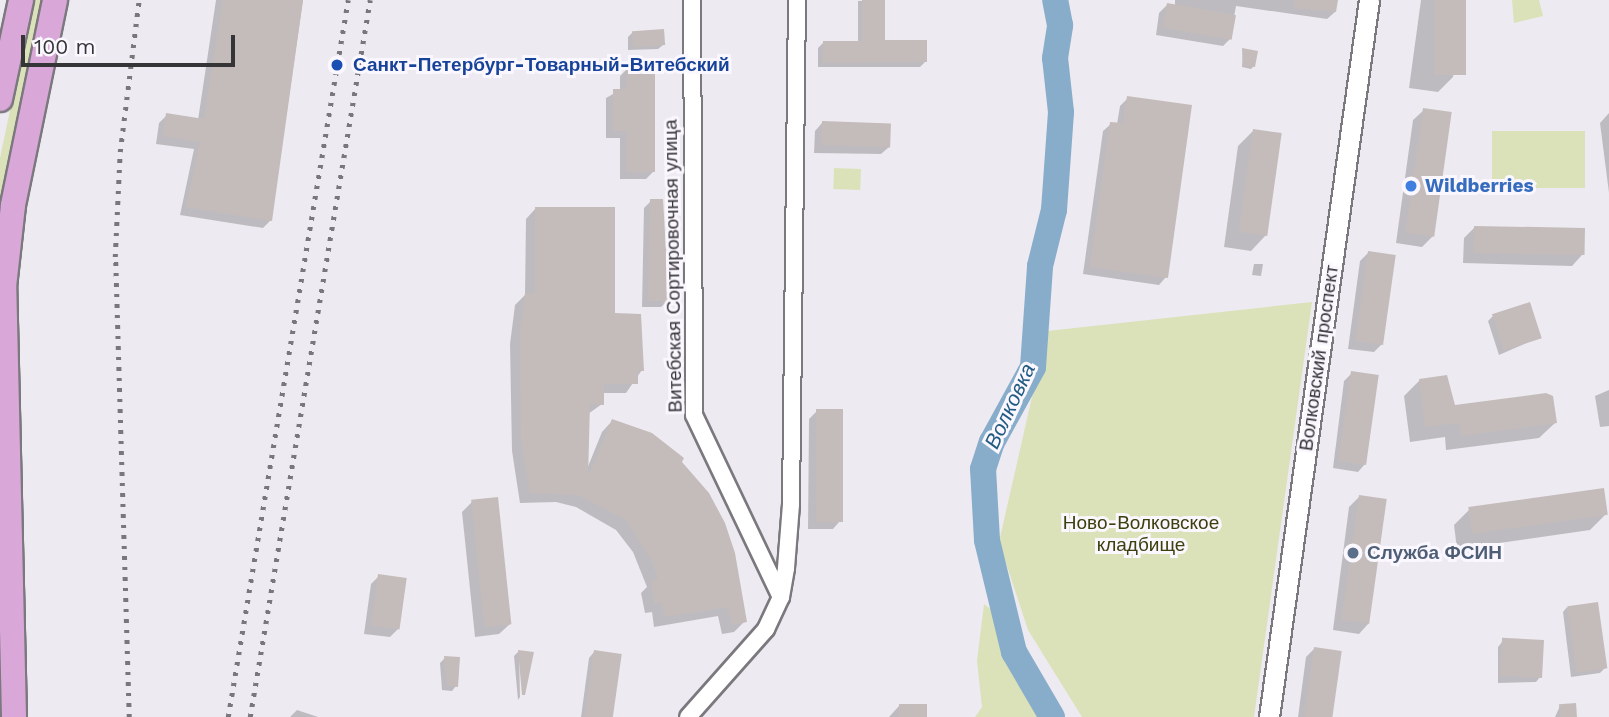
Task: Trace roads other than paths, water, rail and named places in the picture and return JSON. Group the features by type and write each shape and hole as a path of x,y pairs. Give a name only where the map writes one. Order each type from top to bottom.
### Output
{"main road":[{"path":"0,99 21,0"},
{"path":"14,717 2,282 7,208 55,0"}],"street":[{"name":"Витебская Сортировочная улица","path":"692,0 694,415 781,597"},
{"path":"688,717 766,629 781,597 791,531 797,0"},
{"name":"Волковский проспект","path":"1269,717 1369,0"}],"waterway":[{"name":"Волковка","path":"1052,717 1014,652 987,540 983,469 992,442 1033,367 1040,266 1054,210 1061,112 1055,58 1060,25 1055,0"}],"railway":[{"path":"129,717 115,257 120,152 139,0"},
{"path":"228,717 348,0"},
{"path":"250,717 370,0"}],"place":[{"name":"Санкт-Петербург-Товарный-Витебский","path":"337,65"},
{"name":"Wildberries","path":"1411,186"},
{"name":"Служба ФСИН","path":"1353,553"}],"park label":[{"name":"Ново-Волковское кладбище","path":"1141,534"}]}
